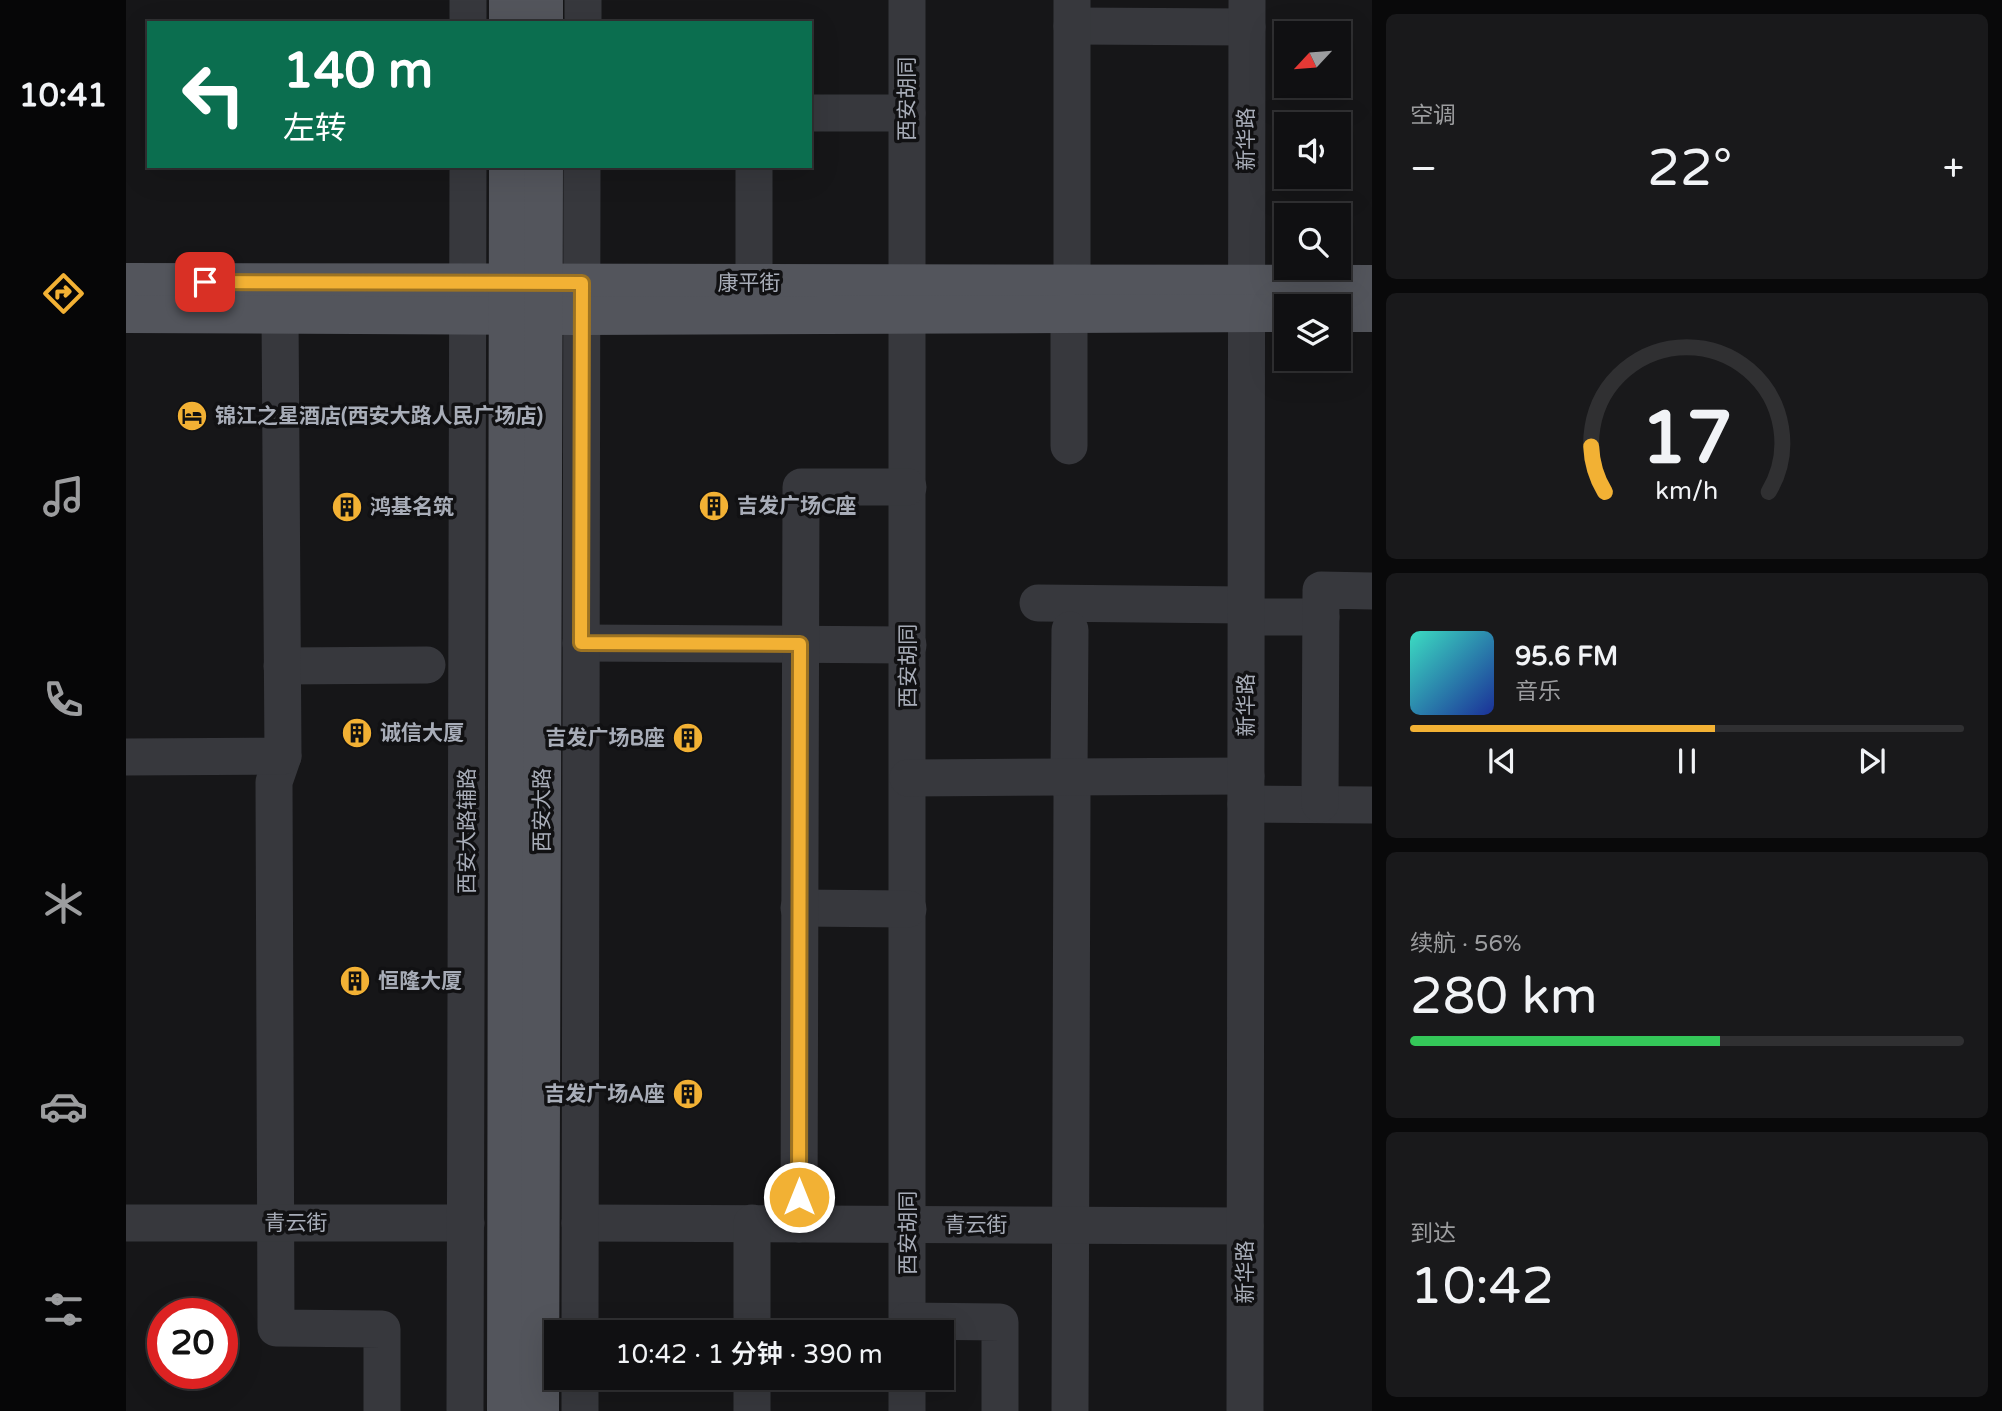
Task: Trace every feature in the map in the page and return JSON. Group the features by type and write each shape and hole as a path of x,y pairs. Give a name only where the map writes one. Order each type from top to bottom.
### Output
{"main road":[{"path":"508,0 508,21"},
{"path":"544,0 544,21"},
{"name":"西安大路","path":"508,168 526,299 540,1411"},
{"name":"西安大路","path":"506,1411 526,299 544,168"},
{"name":"康平街","path":"126,282 468,299 1246,298 1372,284"},
{"name":"康平街","path":"582,299 754,284 908,299"},
{"name":"康平街","path":"1246,298 1274,308"},
{"name":"康平街","path":"126,314 280,314 468,299"},
{"path":"1351,313 1372,313"}],"street":[{"path":"468,0 468,21"},
{"path":"583,0 583,21"},
{"name":"西安胡同","path":"907,0 907,1320"},
{"path":"1069,446 1072,13 1247,13"},
{"name":"新华路","path":"1245,1411 1247,13"},
{"path":"812,113 907,113"},
{"name":"西安大路辅路","path":"465,1411 468,168"},
{"path":"580,1320 582,168"},
{"path":"754,168 754,284"},
{"path":"280,314 283,756 274,782 276,1328 382,1329 382,1411"},
{"path":"799,1224 801,487 908,487"},
{"path":"1320,804 1321,590 1372,591"},
{"path":"1038,603 1246,611 1321,617"},
{"path":"1070,629 1070,1411"},
{"path":"581,643 908,645"},
{"path":"282,666 427,665"},
{"path":"126,757 283,756"},
{"path":"908,778 1069,777 1246,790 1320,804 1372,805"},
{"path":"799,908 908,909"},
{"name":"青云街","path":"126,1223 466,1223"},
{"name":"青云街","path":"580,1223 1245,1226"},
{"path":"752,1223 752,1320"},
{"path":"954,1324 1000,1322 1000,1411"},
{"path":"580,1390 580,1411"},
{"path":"752,1390 752,1411"},
{"path":"907,1390 907,1411"}],"place":[{"name":"锦江之星酒店(西安大路人民广场店)","path":"192,416"},
{"name":"吉发广场C座","path":"714,506"},
{"name":"鸿基名筑","path":"347,507"},
{"name":"诚信大厦","path":"357,733"},
{"name":"吉发广场B座","path":"688,738"},
{"name":"恒隆大厦","path":"355,981"},
{"name":"吉发广场A座","path":"688,1094"}],"route":[{"path":"205,282 582,283 581,643 800,644 799,1197"}]}
